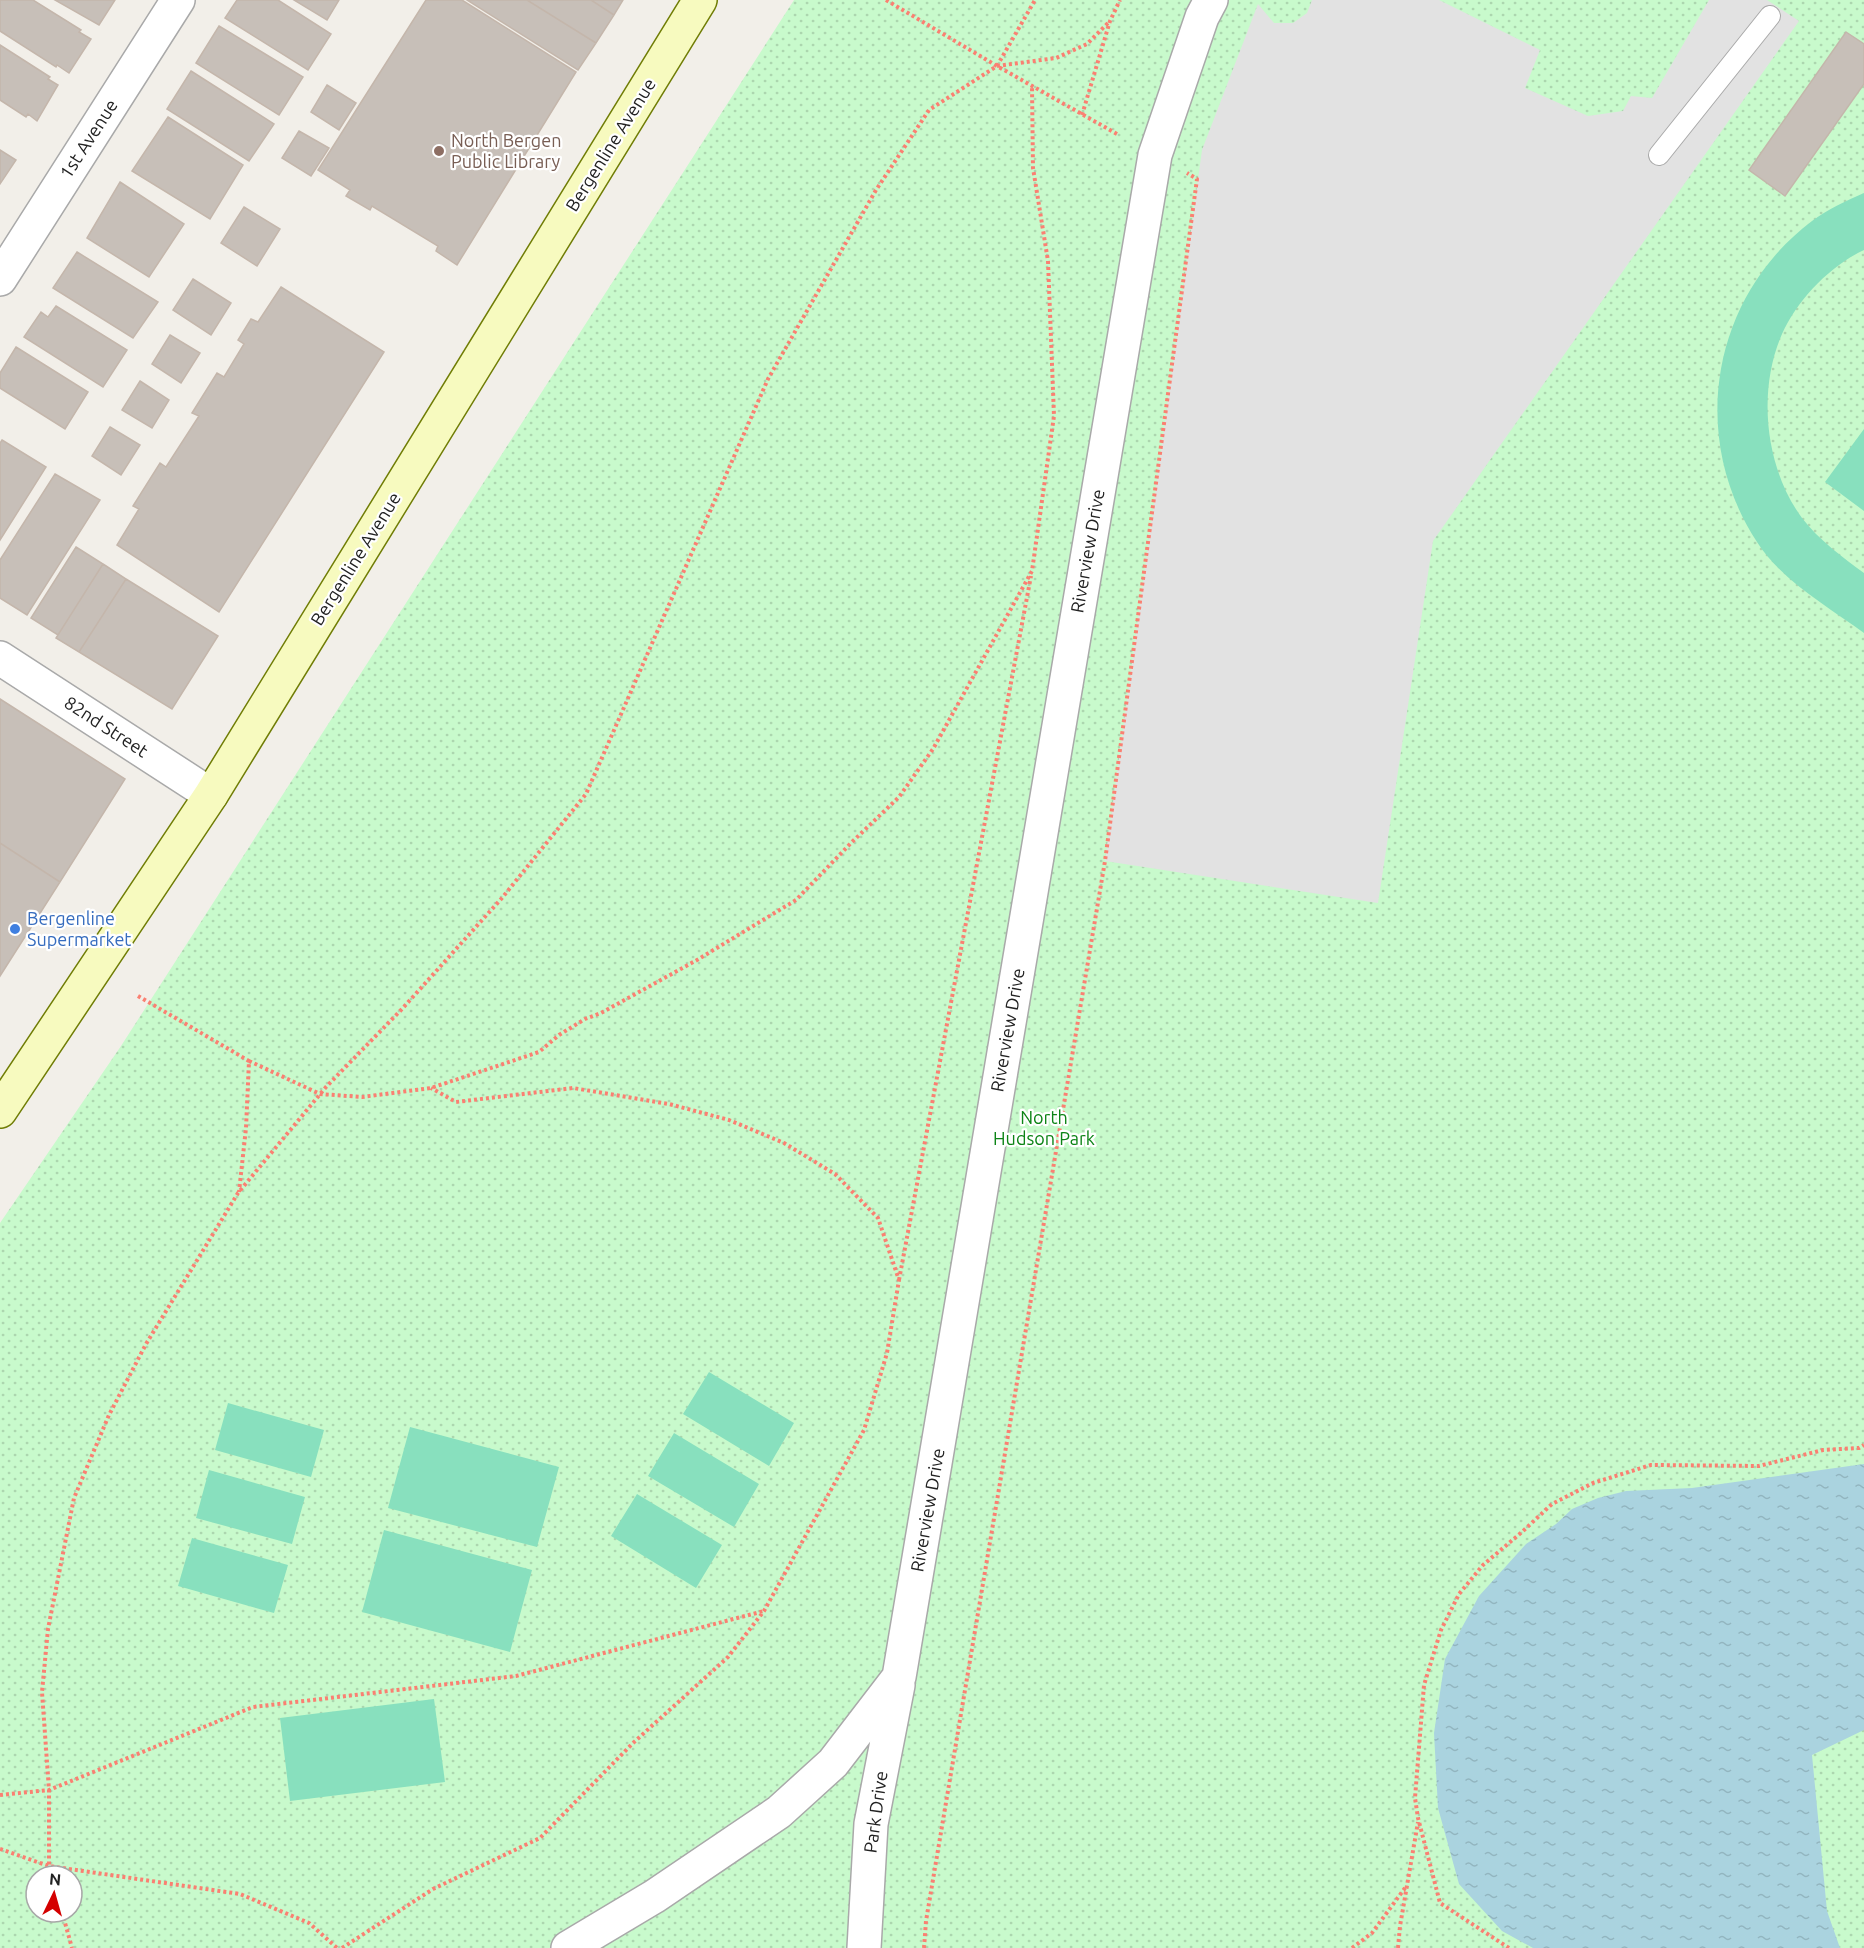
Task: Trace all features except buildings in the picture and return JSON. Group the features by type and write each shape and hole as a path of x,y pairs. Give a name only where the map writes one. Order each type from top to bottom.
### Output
{"street":[{"name":"1st Avenue","path":"0,279 178,0"},
{"name":"Bergenline Avenue","path":"0,1111 211,795 700,0"},
{"name":"Riverview Drive","path":"568,1948 655,1896 779,1812 833,1763 899,1677 1155,155 1202,17 1210,0"},
{"name":"82nd Street","path":"0,658 211,795"},
{"name":"Park Drive","path":"864,1948 871,1824 899,1677"}],"lane":[{"path":"1659,155 1770,16"}],"path":[{"path":"886,0 1117,134"},
{"path":"997,66 1035,0"},
{"path":"1082,115 1110,21 1119,0"},
{"path":"50,1864 49,1790 42,1692 48,1629 74,1498 109,1415 146,1344 238,1193 320,1094 402,1009 502,898 586,794 763,390 876,190 929,110 997,66 1056,58 1087,44 1110,21"},
{"path":"342,1948 434,1889 540,1839 633,1743 728,1657 764,1611 864,1430 887,1353 1032,571 1054,416 1047,261 1033,168 1032,86"},
{"path":"924,1948 926,1921 1105,861 1197,179"},
{"path":"138,996 249,1061 320,1094 362,1097 431,1088 539,1052 559,1035 585,1019 611,1008 697,960 796,900 899,797 933,749 1032,571"},
{"path":"238,1193 246,1128 249,1061"},
{"path":"431,1088 456,1102 573,1088 669,1104 729,1120 784,1143 835,1174 878,1218 899,1281"},
{"path":"1509,1948 1440,1903 1418,1818 1416,1798 1424,1684 1441,1630 1459,1594 1482,1565 1522,1533 1552,1504 1593,1484 1651,1465 1759,1466 1824,1450 1859,1448 1864,1445"},
{"path":"0,1795 49,1790 253,1707 516,1676 764,1611"},
{"path":"1398,1948 1418,1818"},
{"path":"0,1849 44,1864"},
{"path":"84,1871 240,1894 309,1923 337,1948"},
{"path":"1352,1948 1372,1933 1406,1886"},
{"path":"65,1924 72,1948"}],"green space":[{"name":"North Hudson Park","path":"794,0 1864,0 1864,1948 0,1948 0,1223 121,1046"},
{"path":"1864,193 1864,250 1827,274 1797,308 1782,334 1774,356 1769,380 1768,404 1773,453 1789,498 1816,534 1864,573 1864,633 1792,581 1767,556 1757,542 1735,501 1722,458 1717,414 1721,371 1732,328 1751,288 1778,252 1812,221"},
{"path":"1864,429 1864,511 1825,482"},
{"path":"709,1372 794,1423 769,1466 683,1414"},
{"path":"228,1403 324,1430 311,1477 215,1450"},
{"path":"410,1427 559,1467 537,1547 388,1508"},
{"path":"674,1433 759,1484 734,1527 648,1476"},
{"path":"209,1470 305,1497 292,1544 196,1518"},
{"path":"637,1494 722,1545 696,1588 611,1536"},
{"path":"384,1530 532,1570 510,1652 362,1612"},
{"path":"192,1538 288,1565 274,1613 178,1586"},
{"path":"434,1699 445,1782 290,1801 280,1718"}],"shaded area":[{"path":"1312,0 1439,0 1540,50 1525,88 1588,116 1623,111 1631,96 1652,98 1709,0 1767,0 1799,21 1433,541 1378,903 1105,861 1202,150 1258,4 1274,23 1293,23 1307,13"}],"water":[{"path":"1864,1464 1864,1730 1812,1755 1827,1911 1840,1948 1533,1948 1502,1931 1459,1884 1438,1808 1434,1733 1445,1659 1479,1596 1526,1544 1556,1524 1572,1509 1598,1498 1626,1491 1692,1488"}],"place":[{"name":"North Bergen Public Library","path":"439,151"},
{"name":"Bergenline Supermarket","path":"15,929"}]}
